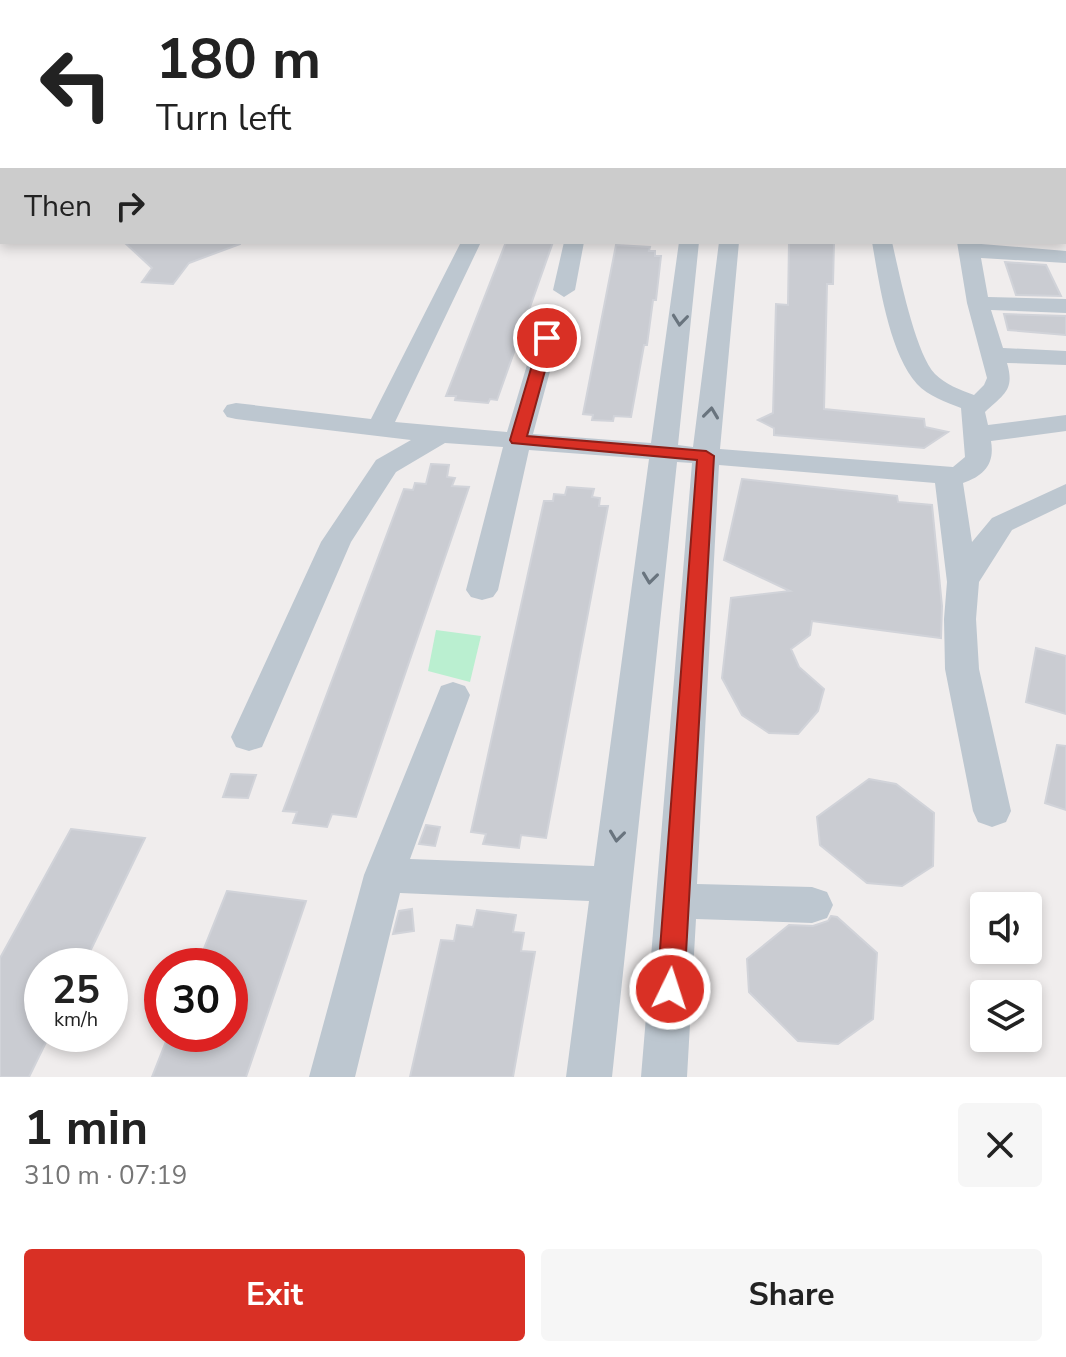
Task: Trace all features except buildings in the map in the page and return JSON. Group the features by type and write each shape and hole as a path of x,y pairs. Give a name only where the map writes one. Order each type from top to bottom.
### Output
{"street":[{"path":"379,429 470,244"},
{"path":"564,290 574,244"},
{"path":"589,1077 666,452 687,244"},
{"path":"664,1077 706,456 729,244"},
{"path":"882,244 891,287 919,371 938,387 975,404"},
{"path":"236,411 379,429 948,477 963,475 971,468 980,447 972,415 975,404 999,384 978,303 968,247 1066,257"},
{"path":"978,303 1066,306"},
{"path":"482,590 518,440 547,338"},
{"path":"993,355 1066,358"},
{"path":"979,435 1025,426 1066,423"},
{"path":"249,737 336,542 386,466 440,434"},
{"path":"948,477 963,582 960,619 962,669 992,811"},
{"path":"963,582 1002,524 1066,493"},
{"path":"332,1077 384,875 453,695"},
{"path":"384,875 611,884"},
{"path":"676,901 812,905"}],"green space":[{"path":"436,630 481,636 470,682 428,671"}],"route":[{"path":"547,338 518,440 706,456 670,989"}]}
